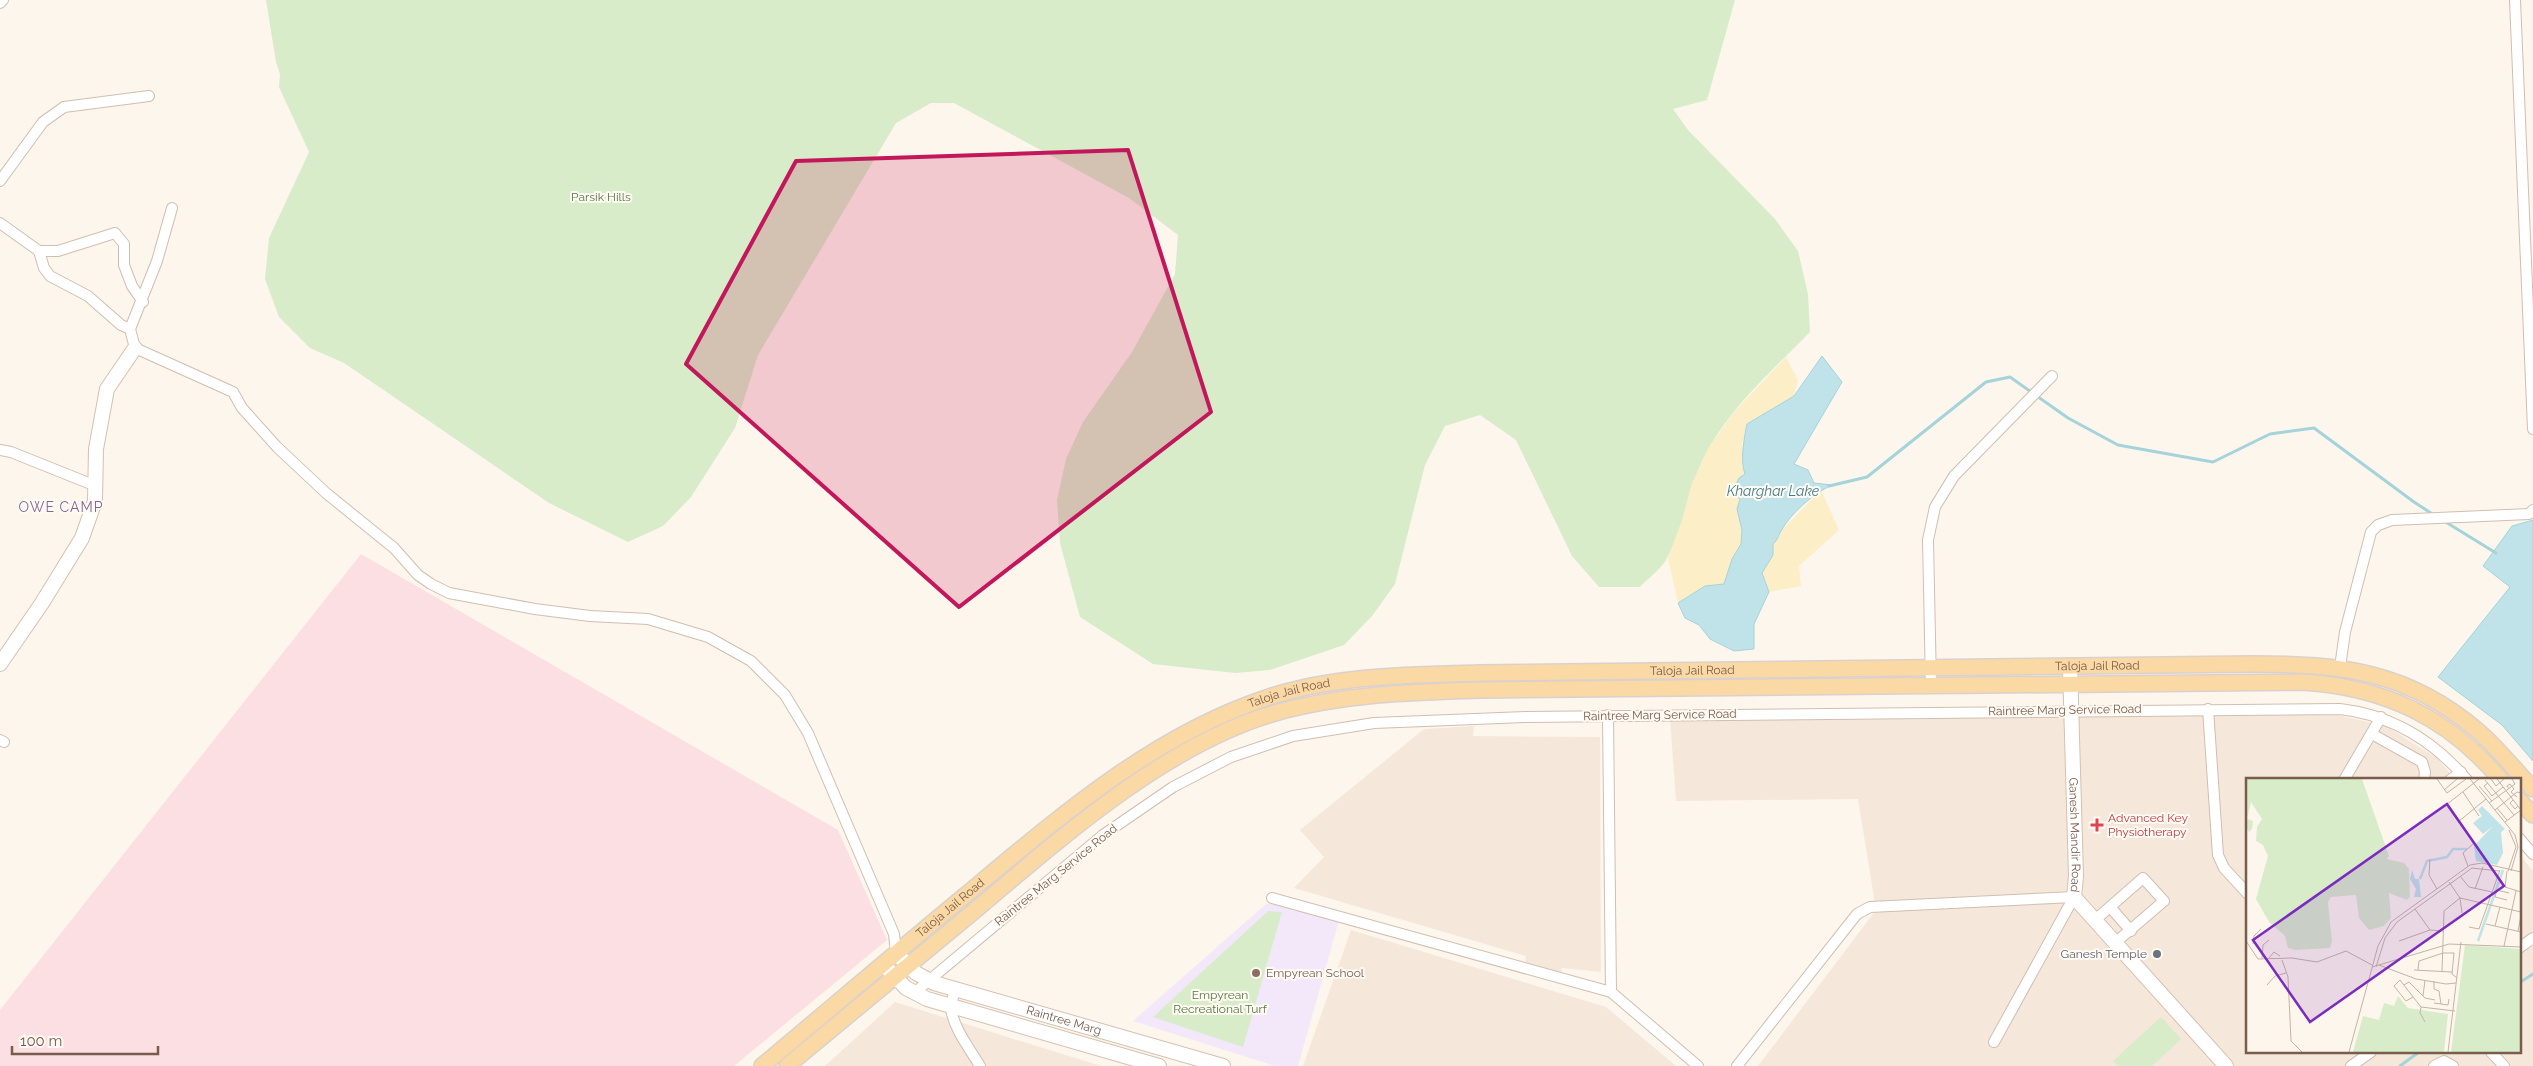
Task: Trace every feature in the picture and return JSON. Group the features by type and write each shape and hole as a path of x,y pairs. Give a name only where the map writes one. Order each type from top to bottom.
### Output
{"main road":[{"name":"Taloja Jail Road","path":"896,953 1048,827 1167,743 1234,709 1269,697 1360,679 1419,674 2304,664 2340,668 2384,678 2416,691 2444,706 2479,732 2533,789"},
{"name":"Taloja Jail Road","path":"908,966 1036,859 1132,787 1176,758 1241,725 1274,714 1362,697 1420,692 2303,682 2362,689 2409,707 2435,721 2468,745 2499,778"},
{"path":"2520,801 2533,815"},
{"path":"762,1066 896,953"},
{"path":"787,1066 908,966"}],"street":[{"path":"0,3 3,0"},
{"path":"2515,0 2529,218 2533,429"},
{"path":"0,181 43,122 64,107 149,96"},
{"path":"0,664 42,603 82,538 95,501 96,449 108,389 135,348 130,328 143,302 160,252 172,208"},
{"path":"0,223 39,254 44,268 50,276 88,296 121,325 130,328"},
{"path":"39,254 58,251 115,233 124,244 124,265 132,286 143,302"},
{"path":"135,348 233,392 242,408 277,447 326,493 394,548 418,575 437,587 449,593 535,609 590,616 648,619 708,637 751,661 784,694 808,732 894,934 896,953"},
{"path":"1931,685 1928,540 1935,507 1954,476 2052,376"},
{"path":"0,450 11,452 96,486"},
{"path":"2340,668 2345,632 2371,532 2378,525 2392,520 2444,516 2530,514 2533,510"},
{"name":"Ganesh Mandir Road","path":"2070,666 2076,876 2074,897 2226,1066"},
{"name":"Raintree Marg Service Road","path":"914,993 1103,835 1173,787 1230,756 1293,736 1374,723 1608,715 2332,708 2359,711 2381,717 2426,742 2464,776"},
{"path":"2208,709 2218,855 2224,868 2246,891"},
{"path":"1608,715 1611,992"},
{"path":"2345,778 2381,717"},
{"path":"2372,734 2422,762 2425,772 2424,778"},
{"path":"2520,839 2533,854"},
{"path":"2095,920 2111,908 2143,878 2164,901 2116,942"},
{"path":"1994,1042 2074,897"},
{"path":"1737,1066 1857,914 1870,907 2074,897"},
{"path":"1272,898 1611,992 1698,1066"},
{"path":"2111,908 2131,930"},
{"path":"2520,947 2533,938"},
{"name":"Raintree Marg","path":"896,953 908,966 928,980 955,990 1223,1066"},
{"name":"Raintree Marg","path":"884,964 895,977 914,993 951,1006 1159,1066"},
{"path":"955,990 951,1006 962,1035 980,1066"},
{"path":"2351,1066 2368,1054"},
{"path":"2493,1054 2504,1066"},
{"path":"2434,1066 2444,1061 2453,1066"}],"highlighted area":[{"path":"1128,150 1211,412 959,607 686,364 796,161"}],"shaded area":[{"path":"361,554 838,830 887,940 734,1066 0,1066 0,1010"},
{"path":"1961,714 2338,715 2386,726 2437,758 2454,778 2246,778 2246,1054 2520,1054 2520,855 2533,871 2533,1066 1758,1066 1876,910 1858,799 1676,801 1670,718"},
{"path":"1474,726 1473,736 1600,737 1601,972 1562,968 1561,974 1525,963 1526,956 1294,888 1324,857 1300,830 1424,729"},
{"name":"Empyrean School","path":"1284,901 1340,917 1298,1066 1275,1066 1133,1021 1266,904"},
{"path":"1351,930 1606,1007 1676,1066 1303,1066"},
{"path":"895,1002 1101,1066 825,1066"}],"green space":[{"name":"Parsik Hills","path":"266,0 1735,0 1707,100 1673,109 1688,130 1775,219 1798,251 1808,294 1810,332 1756,386 1720,430 1697,473 1680,529 1666,560 1640,587 1599,587 1572,556 1516,440 1480,415 1445,426 1425,465 1395,584 1372,616 1344,645 1270,670 1235,673 1153,664 1080,617 1060,543 1057,500 1066,459 1083,422 1132,352 1175,274 1178,235 1129,198 954,103 931,103 896,123 758,355 735,428 691,497 663,526 628,542 549,503 344,363 310,348 279,317 265,279 269,238 309,152 279,87 280,74 276,62"},
{"name":"Empyrean Recreational Turf","path":"1268,911 1282,912 1243,1047 1153,1017"},
{"path":"2161,1017 2181,1039 2152,1066 2118,1066 2113,1061"}],"sand":[{"path":"1786,357 1798,380 1794,396 1747,424 1742,444 1745,457 1743,467 1745,474 1737,509 1742,530 1741,544 1732,559 1724,584 1705,586 1678,603 1668,558 1682,520 1692,483 1709,447 1734,412"},
{"path":"1821,490 1839,530 1799,566 1801,586 1769,592 1762,573 1773,555 1773,544 1778,539 1781,531"}],"water":[{"name":"Kharghar Lake","path":"1822,356 1842,382 1794,464 1808,470 1814,483 1832,485 1818,493 1797,511 1785,524 1773,544 1773,555 1762,573 1769,592 1754,624 1754,649 1734,651 1710,639 1699,625 1685,618 1678,603 1705,586 1724,584 1732,559 1741,544 1742,530 1737,509 1740,499 1732,493 1739,478 1745,474 1743,456 1747,424 1794,396"},
{"path":"2533,520 2533,761 2502,725 2438,677 2510,587 2483,566 2512,526"}],"waterway":[{"path":"1829,486 1867,477 1986,382 2010,377 2068,418 2118,445 2213,462 2270,434 2314,428 2434,515"},
{"path":"2444,521 2496,553"},
{"path":"2520,982 2533,974"},
{"path":"2400,1066 2416,1054"}],"place":[{"name":"Advanced Key Physiotherapy","path":"2097,825"},
{"name":"Ganesh Temple","path":"2157,954"},
{"name":"Empyrean School","path":"1256,973"}],"district":[{"name":"OWE CAMP","path":"61,507"}]}
